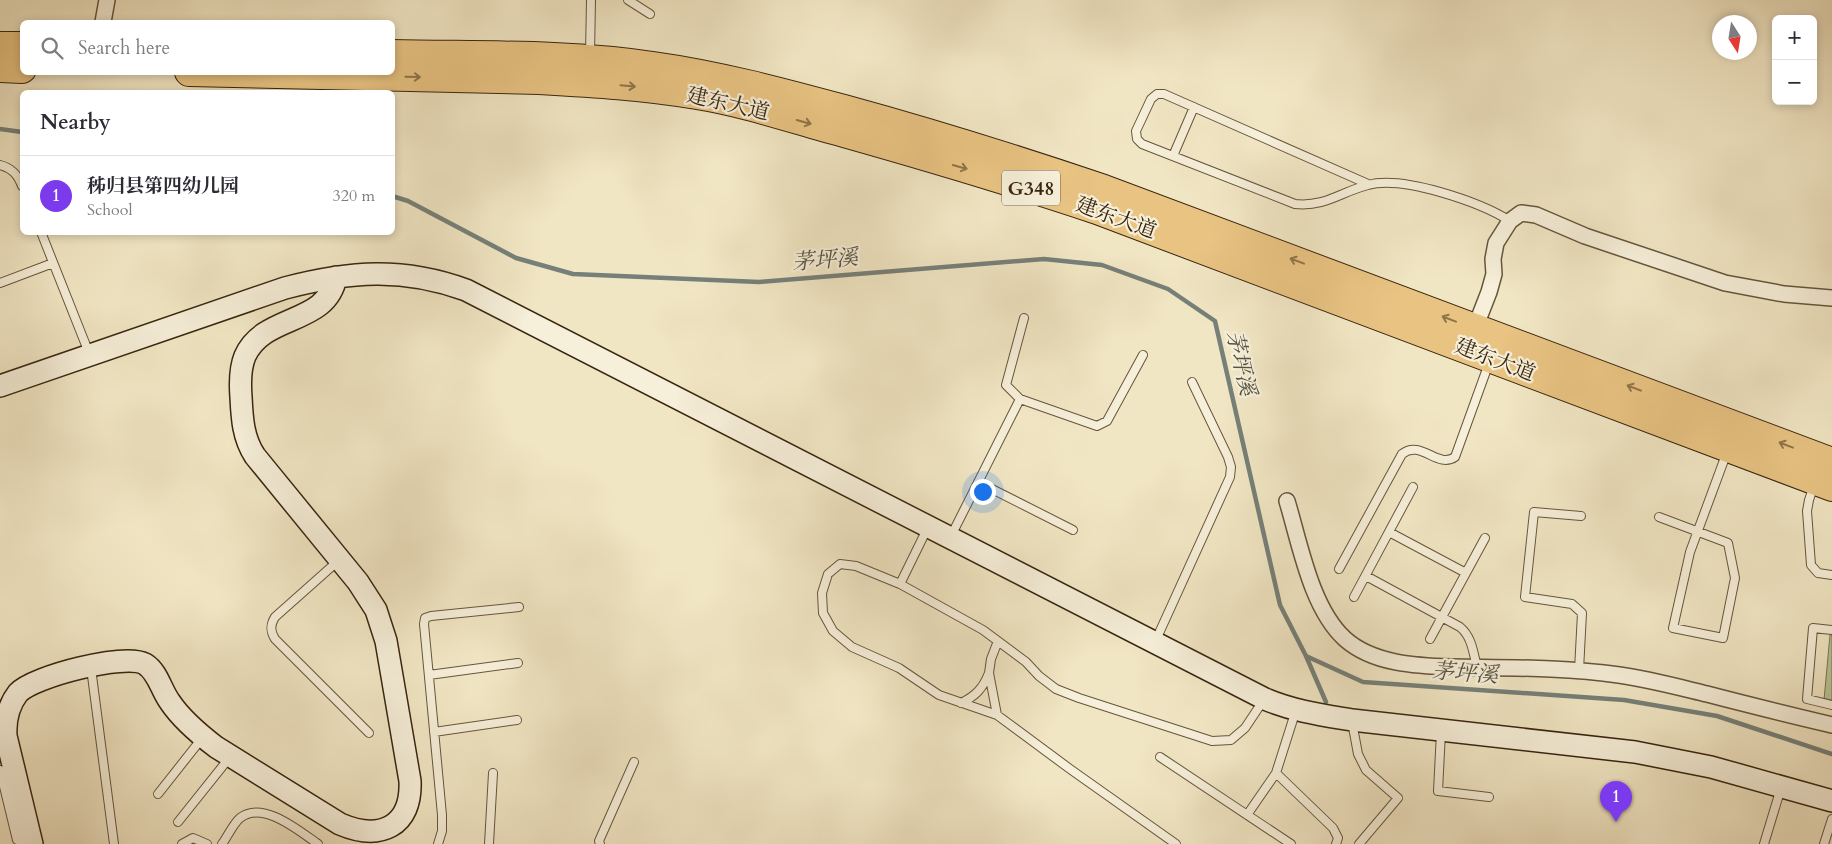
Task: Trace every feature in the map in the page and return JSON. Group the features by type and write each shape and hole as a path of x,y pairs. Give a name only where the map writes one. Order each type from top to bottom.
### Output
{"highway":[{"path":"0,46 20,46"},
{"name":"建东大道","path":"395,54 590,71 645,88 690,94 752,108 1012,182 1487,345 1823,471"},
{"path":"0,68 20,69"},
{"name":"建东大道","path":"320,75 539,80 590,71"}],"main road":[{"path":"0,386 286,288 336,277 389,273 442,281 466,290 1264,699 1296,710 1352,720 1635,752 1711,766 1832,801"},
{"path":"31,843 3,717 19,692 28,686 46,678 91,666 127,660 140,662 154,673 176,711 203,737 230,756 340,824 366,832 378,831 391,826 401,818 408,807 411,794 410,781 384,633 376,610 368,596 340,559 250,448 242,421 240,384 244,357 253,342 267,331 318,306 329,297 334,288 336,277"}],"street":[{"path":"103,20 107,0"},
{"path":"1487,345 1489,292 1494,274 1493,259 1496,243 1510,220 1521,213 1528,213 1592,239 1725,283 1784,294 1832,298"},
{"path":"1287,501 1316,597 1333,627 1360,650 1376,656 1428,666 1579,670 1620,675 1832,725"}],"lane":[{"path":"590,0 590,71"},
{"path":"628,0 650,14"},
{"path":"1368,184 1164,94 1157,94 1151,99 1136,131 1137,139 1142,144 1295,204 1308,205 1320,203 1368,184 1396,184 1424,188 1488,208 1510,220"},
{"path":"1173,156 1194,107"},
{"path":"0,165 12,171 18,176 20,181"},
{"path":"42,235 89,355"},
{"path":"0,283 53,263"},
{"path":"1024,318 1006,385 1020,399 1096,426 1107,421 1144,355"},
{"path":"1339,569 1402,454 1414,449 1443,461 1455,457 1487,345"},
{"path":"1154,643 1230,477 1231,467 1228,457 1192,382"},
{"path":"950,538 1020,399"},
{"path":"1659,517 1697,531 1728,543 1735,578 1723,638 1673,628 1690,552 1697,531 1732,437"},
{"path":"1823,471 1809,500 1811,565 1818,573 1832,574"},
{"path":"978,482 1073,530"},
{"path":"1354,598 1413,487"},
{"path":"1579,670 1582,614 1572,604 1525,597 1534,512 1581,516"},
{"path":"900,584 928,527"},
{"path":"1390,532 1466,574"},
{"path":"1430,639 1485,538"},
{"path":"340,559 275,617 271,628 276,638 370,733"},
{"path":"1176,844 997,715 939,695 899,668 852,647 833,631 822,613 822,593 828,574 840,564 856,566 900,584 982,630 1026,662 1039,676 1056,689 1078,698 1212,741 1231,740 1245,728 1264,699"},
{"path":"1366,576 1460,626 1467,632 1471,640 1477,667"},
{"path":"438,844 442,831 442,815 428,675 425,618 519,607"},
{"path":"1832,630 1813,628 1806,699 1832,704"},
{"path":"997,715 989,673 990,659 998,641"},
{"path":"428,675 518,663"},
{"path":"91,666 114,844"},
{"path":"961,703 979,692 989,673"},
{"path":"1246,815 1276,774 1296,710"},
{"path":"434,732 517,720"},
{"path":"1352,720 1358,754 1366,770 1398,798 1359,844"},
{"path":"1441,730 1438,791 1489,797"},
{"path":"158,794 203,737"},
{"path":"178,822 230,756"},
{"path":"1160,757 1290,844"},
{"path":"600,844 634,762"},
{"path":"0,770 17,840 23,843 31,843"},
{"path":"489,844 493,773"},
{"path":"1276,774 1333,828 1338,838 1336,844"},
{"path":"1764,844 1781,786"},
{"path":"222,844 237,821 248,814 256,812 277,818 318,844"},
{"path":"1824,844 1832,819"},
{"path":"303,834 309,844"},
{"path":"182,844 193,838 207,844"}],"green space":[{"path":"1830,635 1832,635 1832,701 1824,700"}],"waterway":[{"name":"茅坪溪","path":"0,129 20,132"},
{"name":"茅坪溪","path":"395,197 408,201 516,258 573,274 759,282 1044,259 1102,265 1168,289 1215,321 1280,605 1306,656 1363,682 1624,700 1717,716 1832,754"},
{"path":"1306,656 1326,702"}],"place":[{"name":"秭归县第四幼儿园","path":"1616,822"}]}
